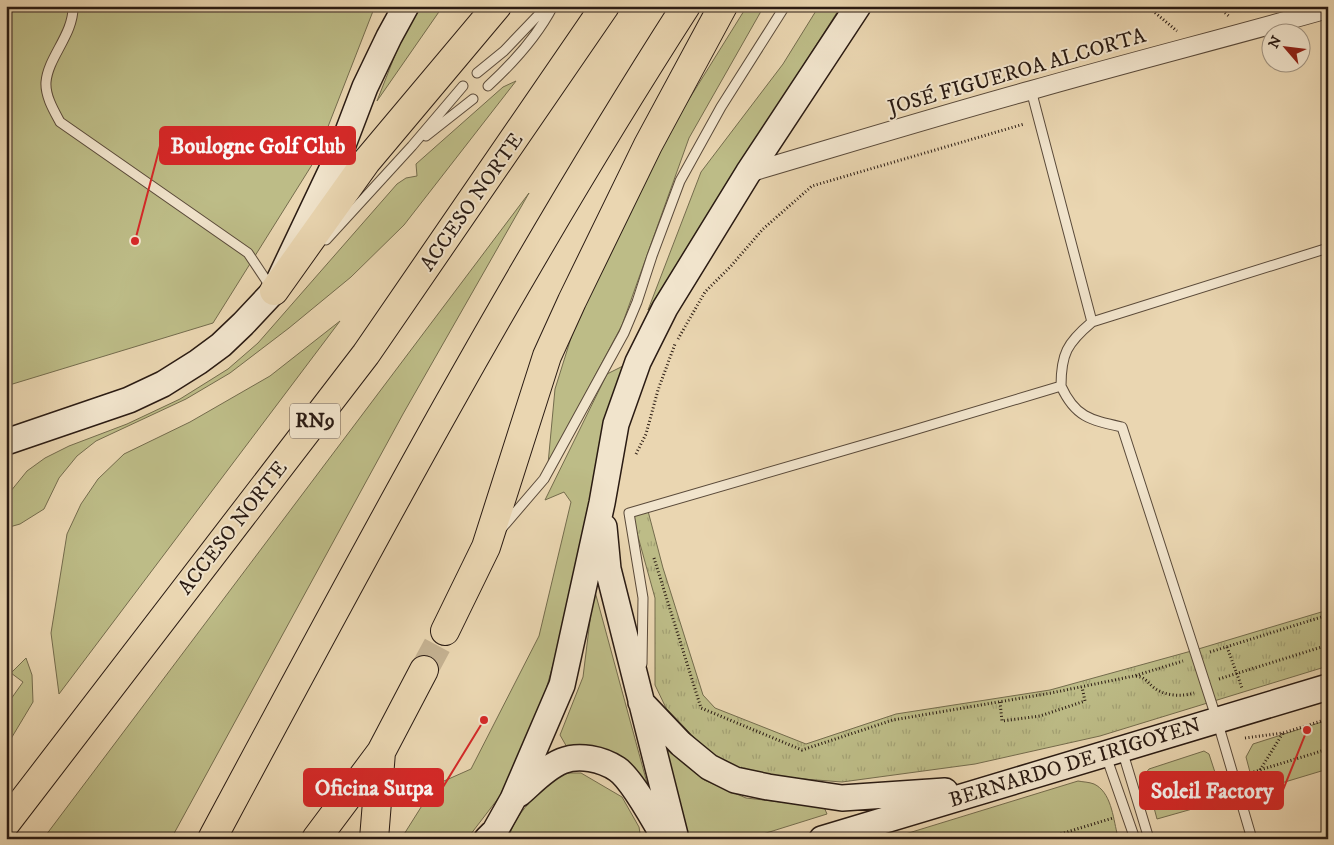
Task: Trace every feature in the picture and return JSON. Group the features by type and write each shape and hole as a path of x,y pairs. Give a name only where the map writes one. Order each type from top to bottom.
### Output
{"highway":[{"path":"274,291 366,162 497,6"},
{"name":"ACCESO NORTE","path":"6,822 366,354 491,175 605,6"},
{"path":"212,839 388,512 500,313 634,87 686,6"},
{"path":"444,630 486,547 548,356 572,300 648,146 723,6"},
{"path":"316,839 381,752 424,670"},
{"path":"374,839 381,752"}],"street":[{"path":"6,442 129,400 163,384 221,345 274,291 342,150 365,88 389,36 406,6"},
{"path":"492,836 513,799 562,685 602,503 616,424 638,362 665,308 748,173 858,6"},
{"name":"JOSÉ FIGUEROA ALCORTA","path":"748,173 1031,90 1194,45 1249,32 1323,9"},
{"path":"602,503 608,568 676,839"},
{"name":"BERNARDO DE IRIGOYEN","path":"822,839 1328,687"},
{"path":"641,702 681,744 709,767 735,780 842,798 989,788"},
{"path":"513,799 541,775 562,761 591,758 619,769 638,795 665,839"}],"lane":[{"path":"74,6 74,17 52,64 46,82 50,104 60,122 248,253 274,291 308,258"},
{"path":"477,73 504,51 547,6"},
{"path":"488,86 510,66 530,43 553,6"},
{"path":"486,547 544,479 624,333 680,181 721,108 785,6"},
{"path":"322,244 412,146 462,86"},
{"path":"1031,90 1092,322"},
{"path":"412,146 473,99"},
{"path":"1252,839 1218,720 1122,427 1102,423 1084,416 1069,403 1061,386 1061,366 1068,347 1079,333 1092,322 1328,248"},
{"path":"641,702 643,598 629,513 1061,386"},
{"path":"1114,751 1140,809 1149,839"},
{"path":"1114,751 1126,813 1135,839"}],"path":[{"path":"1147,6 1194,45"},
{"path":"633,459 646,434 658,390 675,343 705,292 731,266 763,229 812,186 1039,119"},
{"path":"653,557 701,708 802,750 893,720 1000,702 1134,676 1328,615"},
{"path":"1134,676 1147,680 1160,691 1174,695 1192,694 1206,684 1328,645"},
{"path":"1000,702 1002,721 1040,716 1085,701 1082,687"},
{"path":"1260,770 1282,733"},
{"path":"1140,809 1328,750"},
{"path":"1044,839 1126,813"}],"green space":[{"path":"6,6 375,6 315,160 213,323 6,386"},
{"path":"417,6 443,6 377,101 397,50"},
{"path":"747,6 764,6 689,138 622,325 548,464 555,389 581,306 673,125"},
{"path":"819,6 841,6 648,310 701,172 783,64"},
{"path":"516,81 404,225 351,277 230,373 186,399 96,441 77,456 59,478 44,509 20,524 6,528 6,497 27,471 45,458 69,446 127,424 180,399 228,369 258,343 397,184 406,178 417,176 416,164 503,87"},
{"path":"529,193 403,414 171,839 43,839"},
{"path":"340,321 59,694 51,633 67,534 81,504 98,479 124,454 190,422 270,376"},
{"path":"623,366 596,466 568,612 541,707 500,796 467,839 401,839 435,785 471,769 539,636 571,502 564,492 545,500 607,374"},
{"path":"648,511 663,568 703,695 715,708 806,744 896,714 1050,690 1195,650 1328,610 1328,666 1100,736 975,764 842,782 765,776 734,767 709,753 666,708 655,685 655,598 632,515"},
{"path":"594,588 650,794 568,749 560,735 583,677"},
{"path":"26,658 32,675 33,702 6,747 6,706 23,682 11,673"},
{"path":"1328,720 1328,769 1255,791 1246,757 1253,744"},
{"path":"662,745 704,780 746,798 824,807 827,814 747,839 685,839"},
{"path":"1204,751 1209,754 1224,800 1157,819 1145,774 1149,769"},
{"path":"560,773 581,773 622,797 639,827 641,839 509,839 515,821 537,794"},
{"path":"1078,781 1094,784 1104,793 1108,799 1117,833 1097,839 889,839"}],"tunnel":[{"path":"424,670 445,631"}],"place":[{"name":"Boulogne Golf Club","path":"135,241"},
{"name":"Oficina Sutpa","path":"484,720"},
{"name":"Soleil Factory","path":"1307,730"}]}
